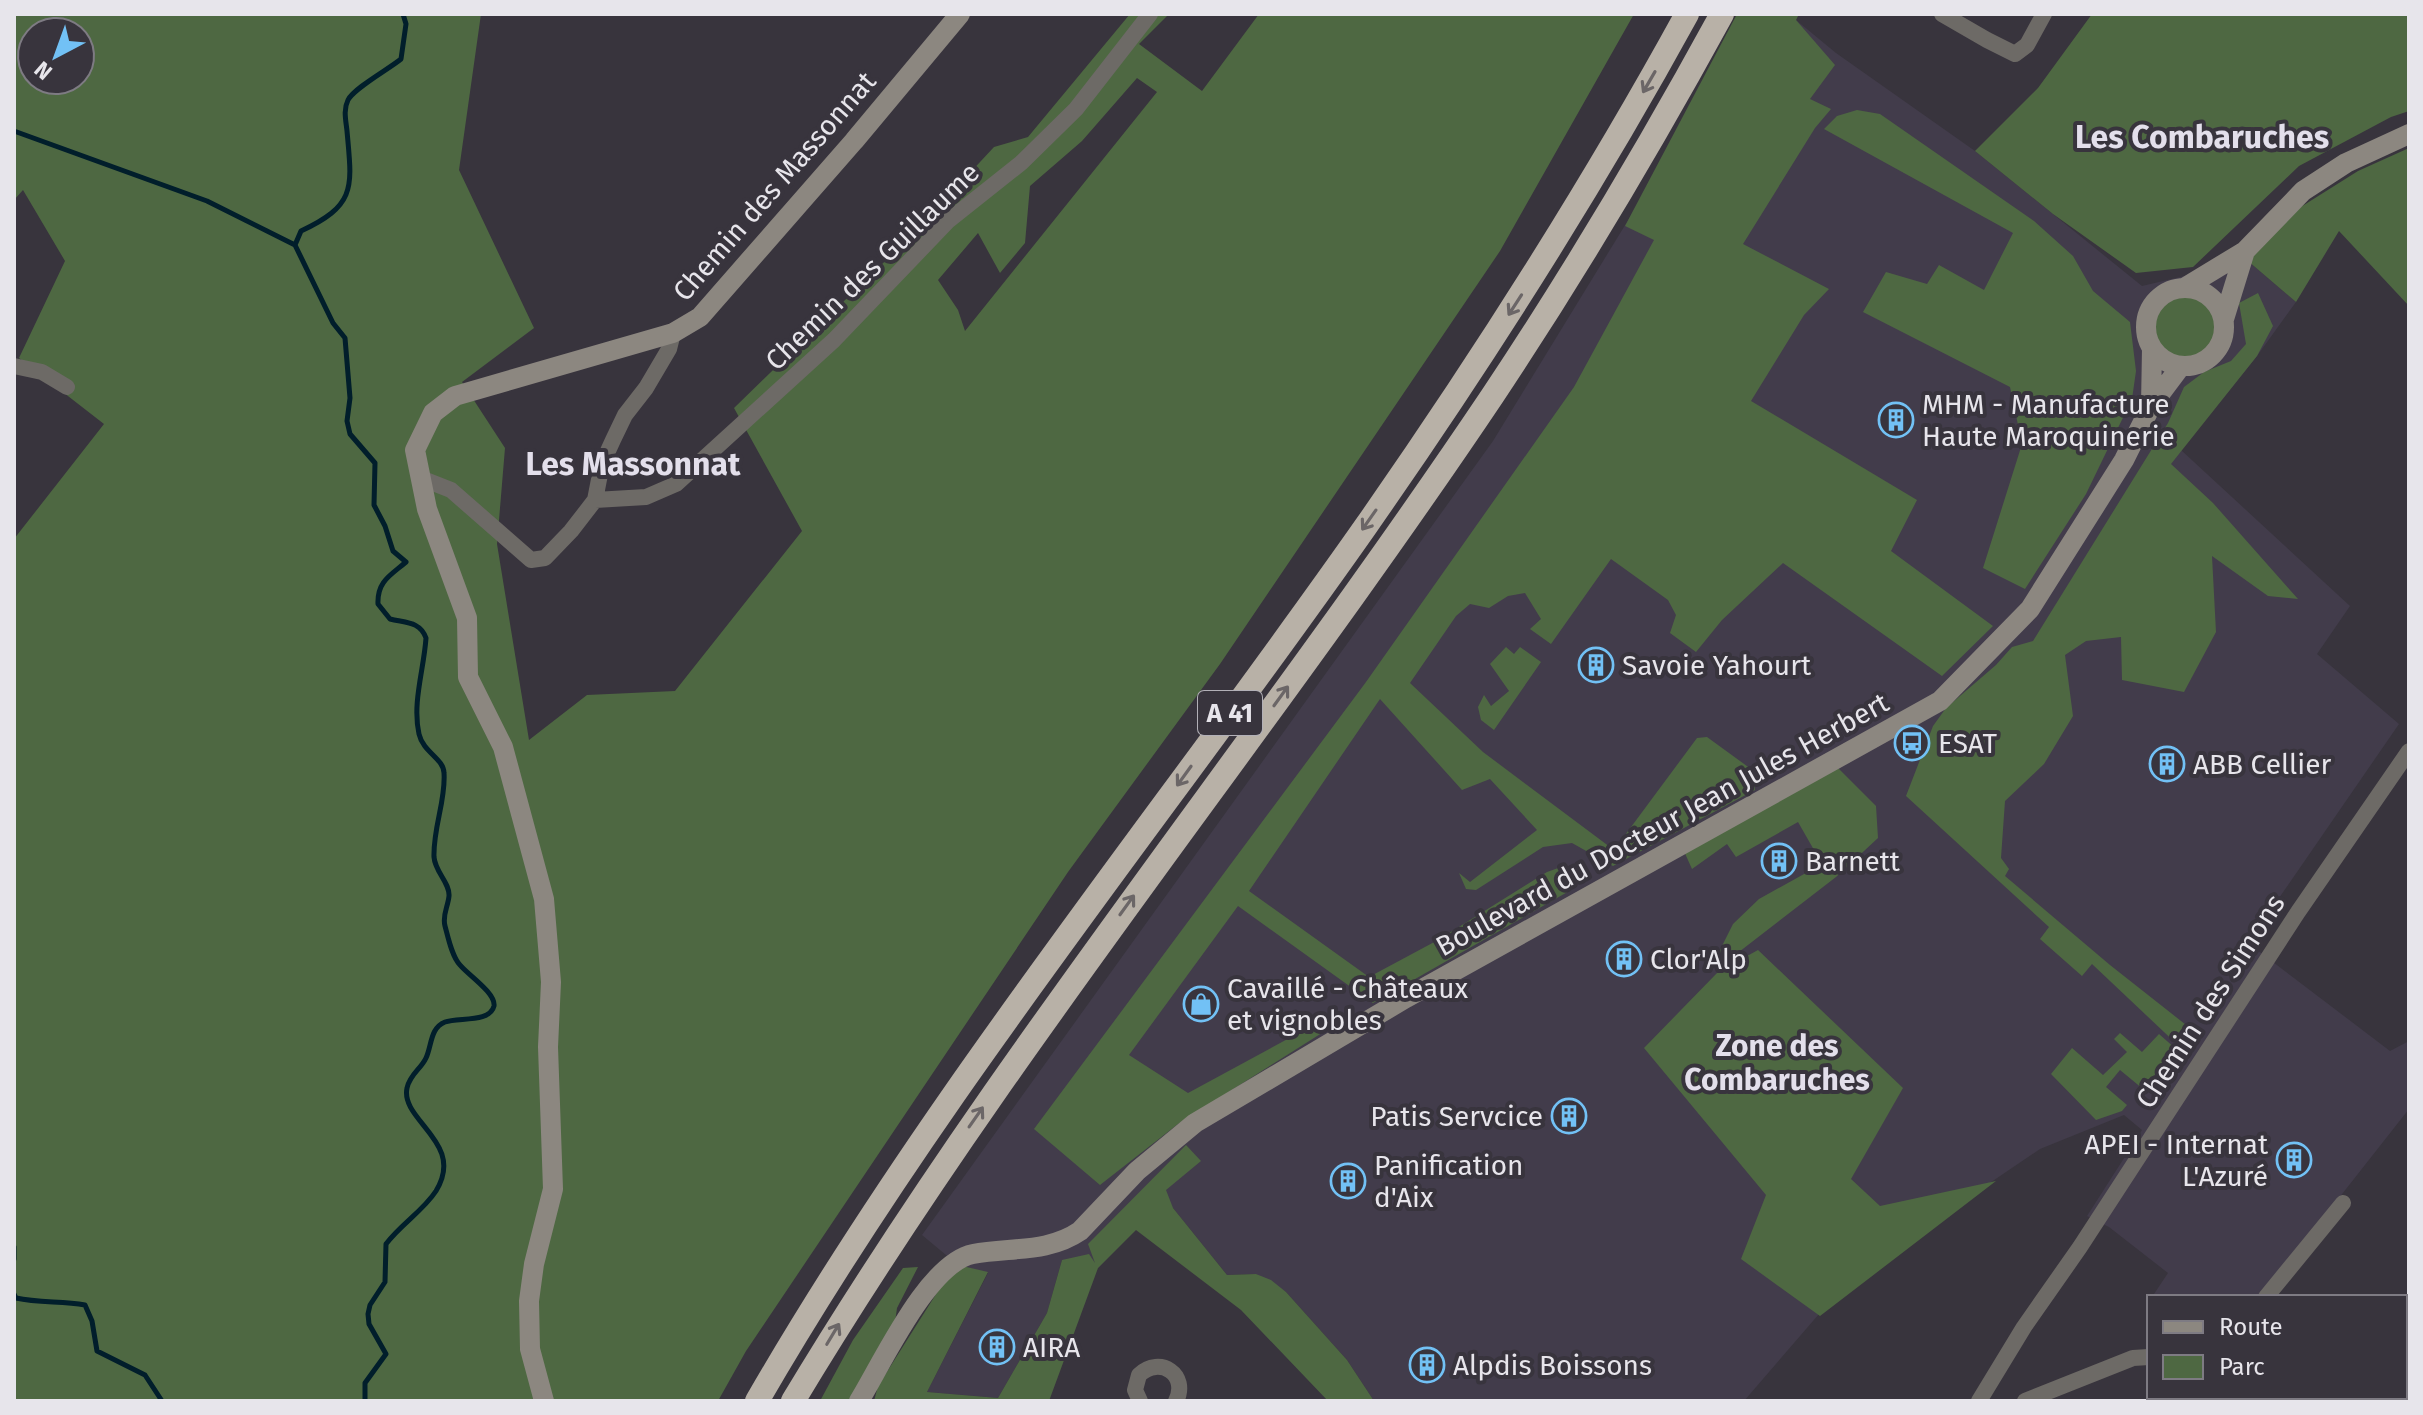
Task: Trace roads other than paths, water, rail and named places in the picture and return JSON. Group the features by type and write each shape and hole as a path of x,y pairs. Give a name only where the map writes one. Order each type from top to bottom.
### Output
{"highway":[{"name":"A 41","path":"757,1401 917,1148 1037,977 1355,540 1471,373 1590,184 1687,14"},
{"name":"A 41","path":"793,1401 905,1222 995,1089 1362,583 1493,395 1622,189 1722,14"}],"street":[{"name":"Chemin des Massonnat","path":"544,1401 530,1349 529,1301 534,1264 553,1189 548,1047 551,982 544,899 503,747 468,677 467,618 427,509 415,450 433,413 455,396 673,333 700,317 960,14"},
{"name":"Chemin des Guillaume","path":"595,500 646,497 676,484 834,340 948,221 1021,163 1076,109 1150,14"},
{"path":"1942,14 2015,54 2027,45 2044,14"},
{"path":"2245,251 2224,319 2222,340 2211,357 2202,363 2181,366 2170,363 2152,348 2146,324 2149,311 2164,294 2184,288 2245,251 2303,191 2346,163 2409,134"},
{"path":"2184,288 2205,293 2214,301 2224,319"},
{"path":"423,479 451,490 531,560 545,558 595,500 607,452 625,415 646,388 669,349 673,333"},
{"name":"Boulevard du Docteur Jean Jules Herbert","path":"859,1401 923,1295 950,1264 974,1254 1043,1247 1069,1238 1137,1171 1195,1123 1406,998 1940,701 2030,609 2124,460 2151,406 2152,348"},
{"path":"14,366 42,372 67,387"},
{"path":"2151,406 2181,366"},
{"name":"Chemin des Simons","path":"1979,1401 2024,1327 2087,1237 2298,912 2409,751"},
{"path":"2268,1295 2343,1203"},
{"path":"2025,1401 2133,1358 2147,1357"},
{"path":"1140,1401 1135,1390 1139,1375 1152,1366 1160,1365 1178,1377 1181,1391 1176,1401"}],"waterway":[{"path":"365,1401 365,1383 386,1354 369,1324 368,1314 370,1305 385,1282 386,1244 431,1198 443,1174 443,1159 438,1146 407,1100 408,1083 426,1058 440,1025 486,1015 494,1006 491,995 457,961 445,926 449,891 434,857 444,773 441,764 421,740 417,722 426,638 420,628 390,619 378,604 382,584 406,562 393,551 374,505 375,463 350,434 345,338 333,323 295,245 301,231 333,212 347,192 350,167 346,104 357,90 401,59 406,24 403,14"},
{"path":"14,131 207,201 295,245"},
{"path":"14,1247 14,1259"},
{"path":"14,1294 16,1298 25,1300 85,1305 92,1321 97,1351 145,1375 162,1401"}],"place":[{"name":"MHM - Manufacture Haute Maroquinerie","path":"1896,420"},
{"name":"Savoie Yahourt","path":"1596,665"},
{"name":"ESAT","path":"1912,743"},
{"name":"ABB Cellier","path":"2167,764"},
{"name":"Barnett","path":"1779,861"},
{"name":"Clor'Alp","path":"1624,959"},
{"name":"Cavaillé - Châteaux et vignobles","path":"1201,1004"},
{"name":"Patis Servcice","path":"1569,1116"},
{"name":"APEI - Internat L'Azuré","path":"2294,1160"},
{"name":"Panification d'Aix","path":"1348,1181"},
{"name":"AIRA","path":"997,1347"},
{"name":"Alpdis Boissons","path":"1427,1365"}],"district":[{"name":"Les Combaruches","path":"2202,137"},
{"name":"Les Massonnat","path":"633,464"},
{"name":"Zone des Combaruches","path":"1777,1063"}]}
